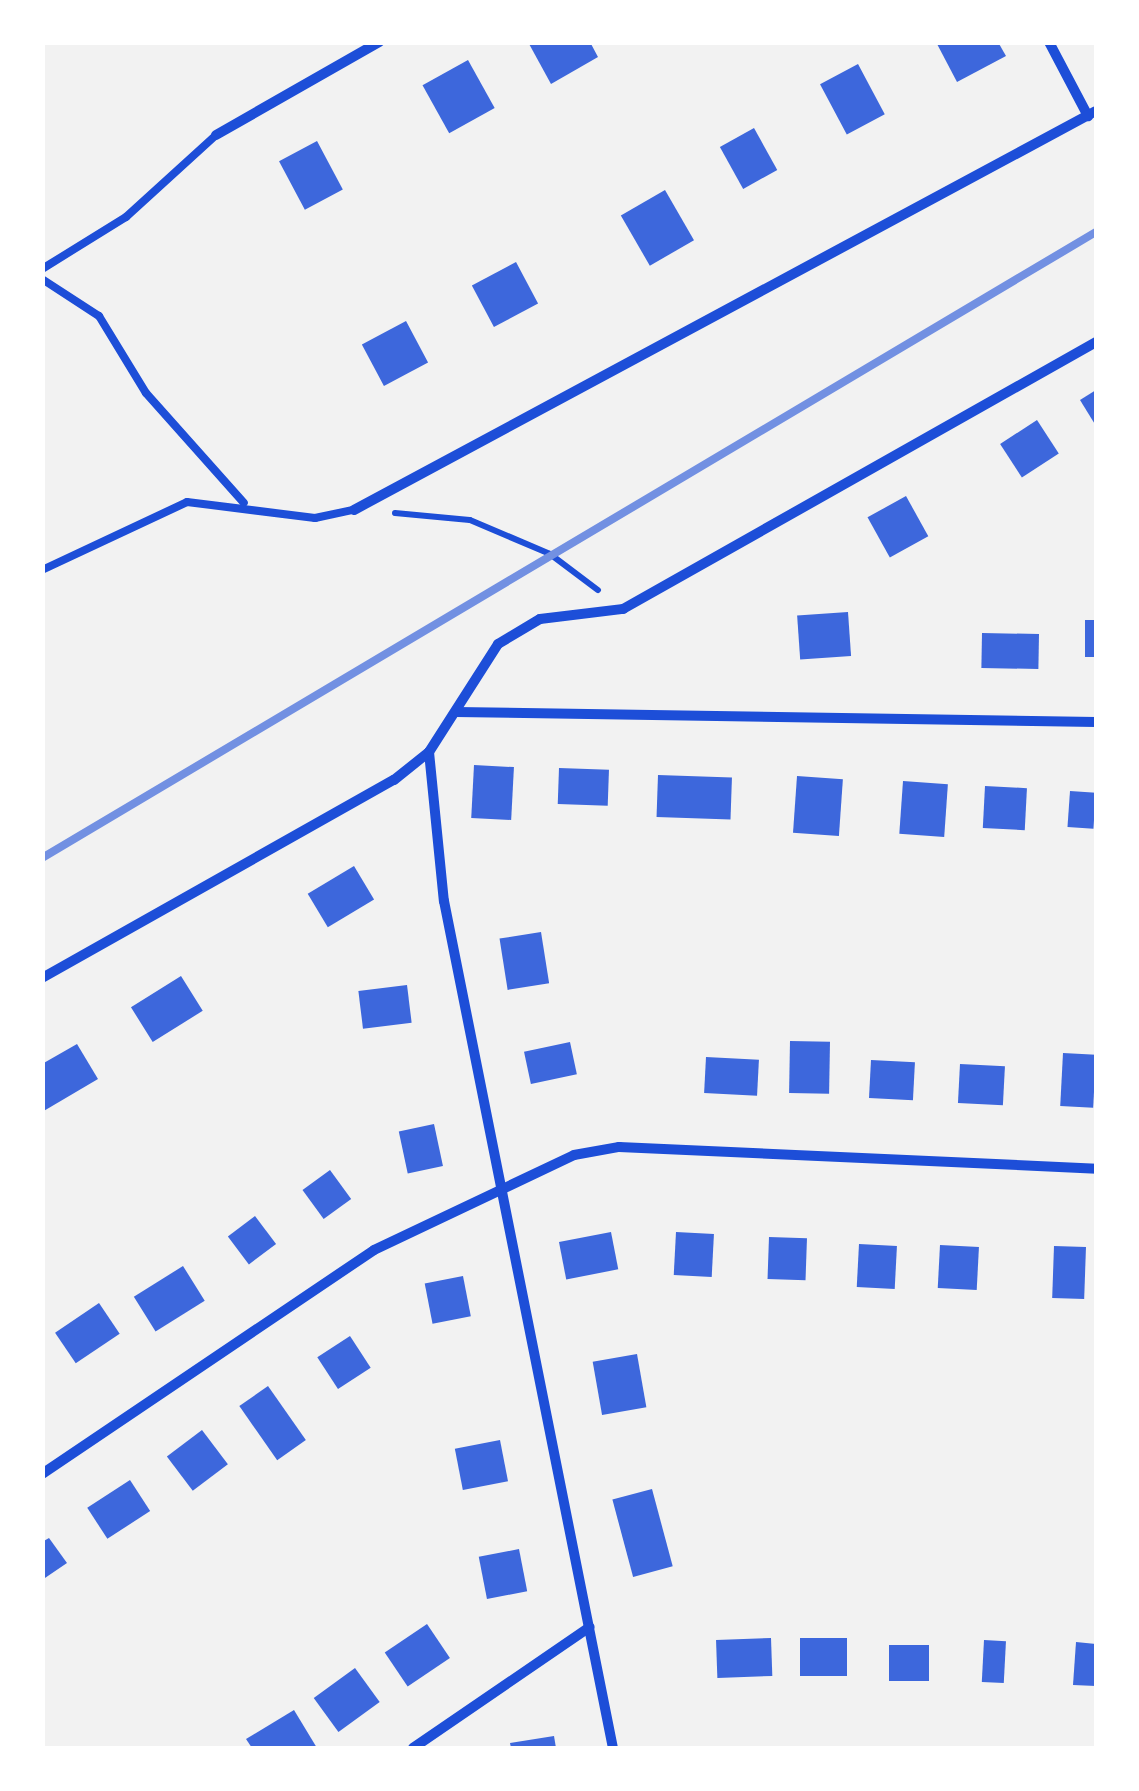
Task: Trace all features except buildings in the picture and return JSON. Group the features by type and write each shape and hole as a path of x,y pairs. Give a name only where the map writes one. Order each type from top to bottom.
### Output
{"street":[{"path":"216,136 379,42"},
{"path":"354,510 1092,114 1049,42"},
{"path":"42,978 394,780 429,752 498,644 540,619 623,609 1096,342"},
{"path":"456,712 1096,722"},
{"path":"429,752 444,901 613,1748"},
{"path":"42,1474 374,1250 500,1186 619,1147 1096,1169"},
{"path":"412,1748 590,1627"}],"lane":[{"path":"42,269 126,217 216,136"},
{"path":"42,279 100,316 146,392 244,504"},
{"path":"42,570 187,502 244,504 315,518 354,510"}],"path":[{"path":"354,510 470,520 550,554 623,609"}],"railway":[{"path":"42,858 1096,232"}]}
